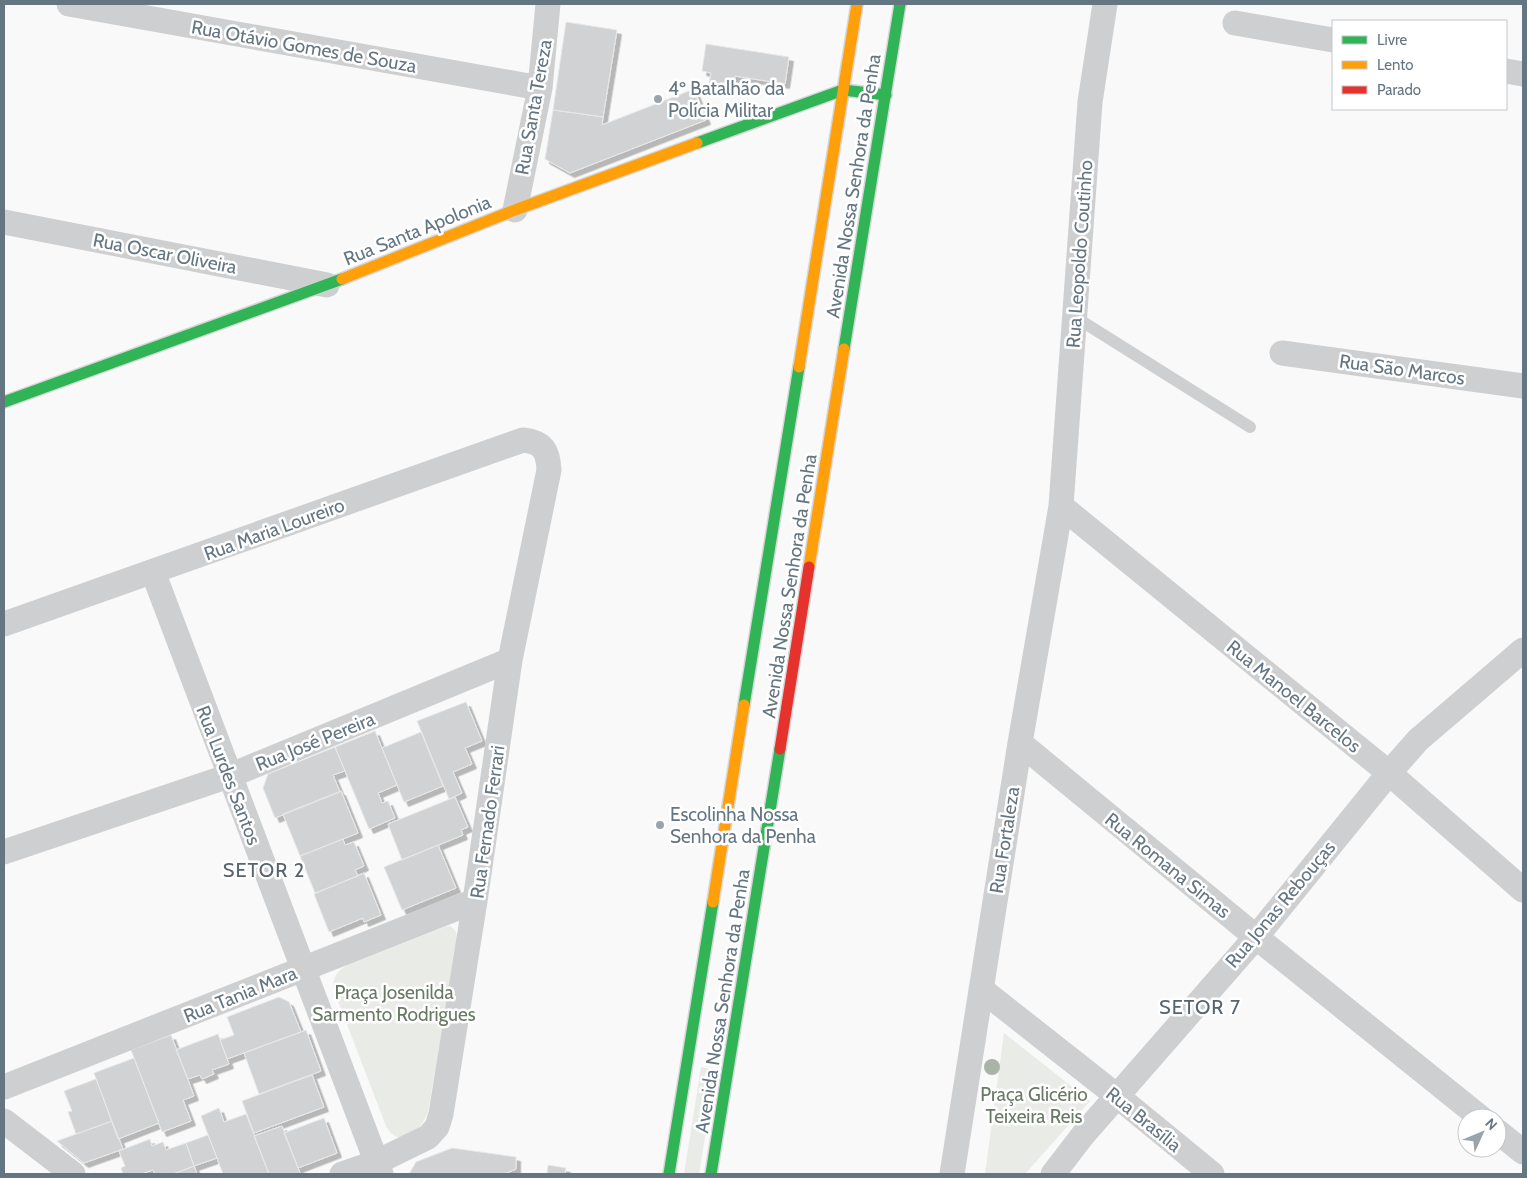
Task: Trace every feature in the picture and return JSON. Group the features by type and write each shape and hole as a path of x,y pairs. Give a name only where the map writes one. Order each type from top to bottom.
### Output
{"street":[{"name":"Rua Otávio Gomes de Souza","path":"68,4 540,88"},
{"name":"Rua Santa Tereza","path":"515,210 540,88 548,4"},
{"name":"Avenida Nossa Senhora da Penha","path":"669,1174 693,1052 811,322 843,90 858,4"},
{"name":"Avenida Nossa Senhora da Penha","path":"711,1174 726,1056 808,548 900,4"},
{"name":"Rua Leopoldo Coutinho","path":"1061,506 1090,102 1105,4"},
{"path":"1235,23 1332,40"},
{"path":"1507,71 1523,74"},
{"path":"843,90 886,95"},
{"name":"Rua Santa Apolonia","path":"4,402 327,285 515,210 843,90"},
{"name":"Rua Oscar Oliveira","path":"4,222 327,285"},
{"name":"Rua São Marcos","path":"1282,353 1523,386"},
{"name":"Rua Maria Loureiro","path":"4,624 523,440 534,441 543,448"},
{"name":"Rua Fernado Ferrari","path":"342,1174 379,1168 428,1137 437,1127 442,1114 476,901 510,660 550,470 548,458 543,448"},
{"name":"Rua Fortaleza","path":"952,1174 1020,743 1061,506"},
{"name":"Rua Manoel Barcelos","path":"1061,506 1388,773 1523,890"},
{"name":"Rua Lurdes Santos","path":"153,572 379,1168"},
{"name":"Rua Jonas Rebouças","path":"1053,1174 1083,1135 1256,937 1388,773 1418,740 1523,650"},
{"name":"Rua José Pereira","path":"4,852 230,776 510,660"},
{"name":"Rua Romana Simas","path":"1020,743 1256,937 1469,1108"},
{"name":"Rua Tania Mara","path":"4,1087 476,901"},
{"name":"Rua Brasília","path":"981,989 1212,1174"},
{"path":"4,1121 72,1174"},
{"path":"1507,1139 1523,1152"}],"lane":[{"path":"1075,317 1250,427"}],"green space":[{"name":"Praça Josenilda Sarmento Rodrigues","path":"450,926 456,932 457,940 428,1112 416,1131 410,1135 397,1137 386,1126 333,988 334,980 339,971 349,964"},
{"name":"Praça Glicério Teixeira Reis","path":"1004,1033 1090,1101 1025,1174 985,1174"},
{"path":"701,1067 716,1070 699,1174 684,1174"}],"building":[{"path":"566,22 617,30 603,117 553,110"},
{"path":"706,44 789,57 785,84 735,76 732,92 708,88 711,73 702,71"},
{"path":"694,89 706,120 570,173 545,159 553,110 603,117 602,125"},
{"path":"466,702 482,741 465,748 472,764 453,772 462,793 449,799 417,721"},
{"path":"375,731 397,785 378,793 382,803 388,801 395,818 369,829 335,747"},
{"path":"421,732 443,786 404,802 382,748"},
{"path":"335,747 345,771 333,775 340,792 275,818 263,788 268,774"},
{"path":"341,791 358,833 300,856 283,814"},
{"path":"455,797 468,827 461,830 463,835 402,860 388,824"},
{"path":"343,839 345,845 354,842 364,866 355,870 358,876 315,893 300,856"},
{"path":"438,845 456,888 402,910 384,867"},
{"path":"364,873 381,915 364,922 363,918 329,932 314,894"},
{"path":"279,997 289,1002 301,1032 227,1059 220,1040 234,1035 227,1017"},
{"path":"306,1030 321,1071 259,1094 244,1053"},
{"path":"218,1034 229,1064 212,1070 214,1074 202,1079 200,1075 188,1079 176,1050"},
{"path":"171,1035 194,1096 183,1100 191,1121 162,1132 131,1050"},
{"path":"134,1058 159,1123 118,1139 94,1073"},
{"path":"312,1075 324,1107 254,1133 242,1101"},
{"path":"96,1079 112,1121 76,1134 68,1112 72,1111 64,1091"},
{"path":"219,1108 224,1122 246,1114 269,1174 223,1174 201,1116"},
{"path":"324,1118 337,1153 298,1168 284,1133"},
{"path":"112,1121 123,1149 84,1163 57,1141"},
{"path":"282,1126 300,1173 269,1174 254,1136"},
{"path":"208,1135 217,1158 194,1166 186,1143"},
{"path":"150,1139 152,1146 163,1142 166,1150 186,1143 194,1166 173,1174 155,1174 153,1170 141,1174 123,1174 121,1168 125,1166 119,1151"},
{"path":"452,1148 516,1157 516,1169 504,1174 409,1174 416,1162"},
{"path":"548,1165 566,1168 565,1174 547,1174"},
{"path":"194,1166 197,1174 173,1174"}],"traffic: fast":[{"path":"844,349 900,4"},
{"path":"697,143 843,90 886,95"},
{"path":"4,402 342,279"},
{"path":"744,705 799,367"},
{"path":"711,1174 780,749"},
{"path":"669,1174 713,902"}],"traffic: slow":[{"path":"799,367 857,4"},
{"path":"342,279 515,210 697,143"},
{"path":"809,567 844,349"},
{"path":"713,902 744,705"}],"traffic: jam":[{"path":"780,749 809,567"}],"place":[{"name":"4º Batalhão da Polícia Militar","path":"658,99"},
{"name":"Escolinha Nossa Senhora da Penha","path":"660,825"}],"district":[{"name":"SETOR 2","path":"264,870"},
{"name":"SETOR 7","path":"1200,1007"}]}
